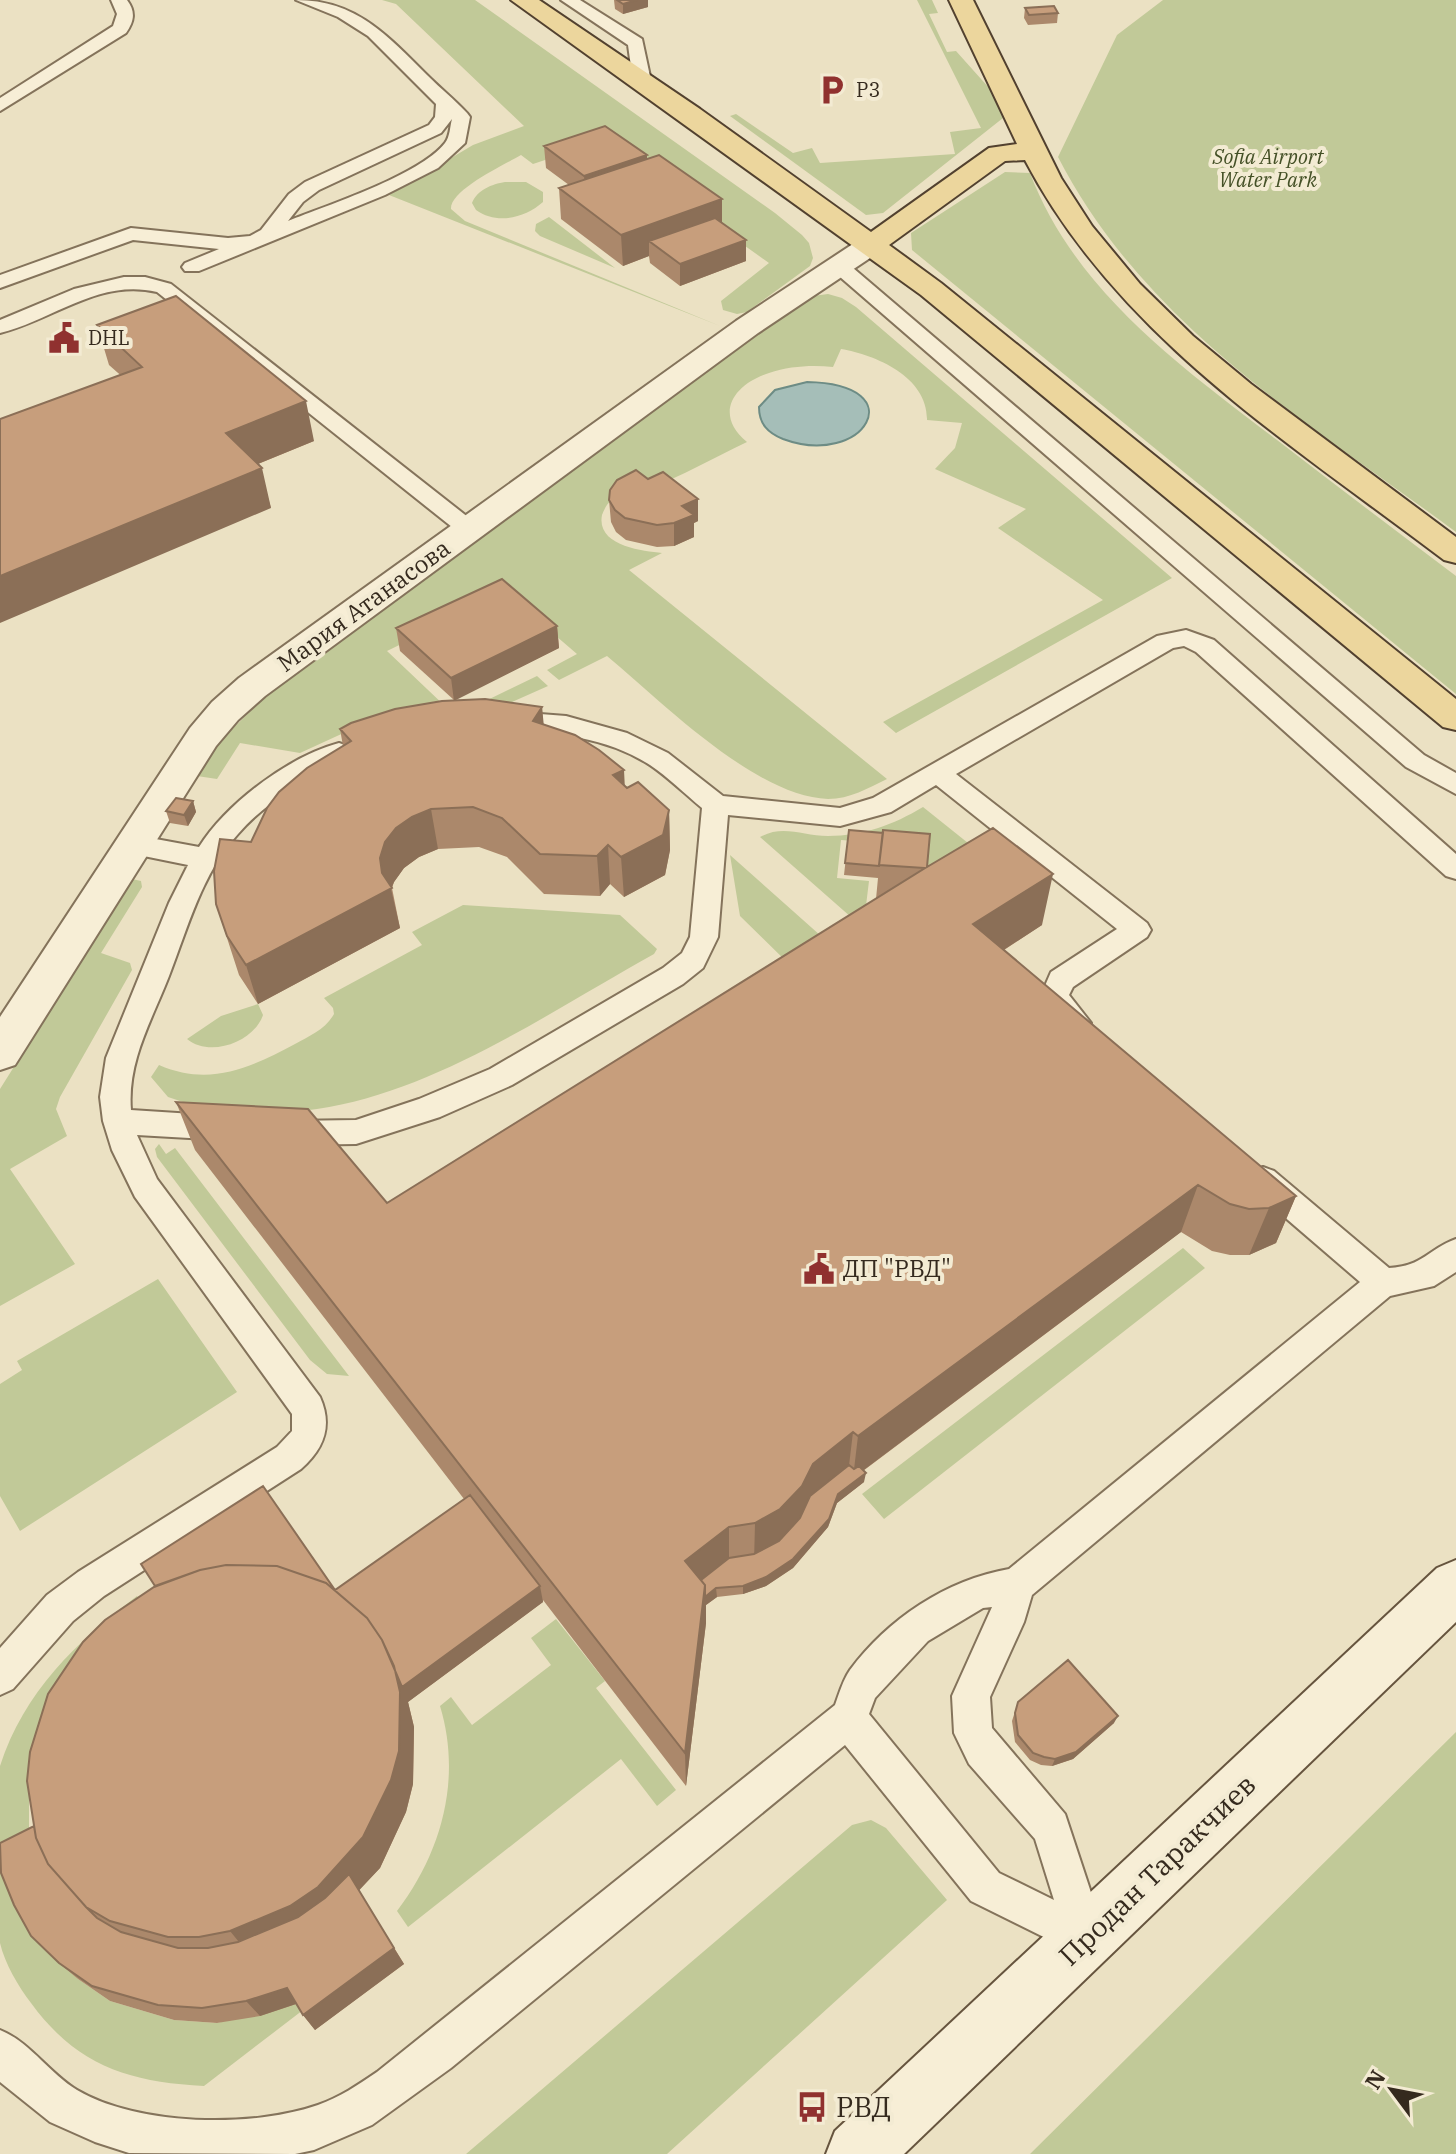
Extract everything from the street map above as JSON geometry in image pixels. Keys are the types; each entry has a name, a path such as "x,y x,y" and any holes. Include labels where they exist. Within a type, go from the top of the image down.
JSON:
{"main road":[{"path":"523,0 872,244 1456,718"},
{"path":"961,0 1036,151 1079,229 1154,318 1208,367 1456,553"},
{"path":"872,244 998,154 1036,151"}],"street":[{"name":"Мария Атанасова","path":"0,1053 203,737 225,711 252,687 747,327 872,244"},
{"name":"Продан Таракчиев","path":"858,2154 1456,1586"}],"lane":[{"path":"0,106 120,29 126,8 119,0"},
{"path":"192,267 378,191 440,158 456,143 461,117 455,107 398,53 366,26 344,14 304,0"},
{"path":"569,0 636,43 642,81"},
{"path":"0,282 131,234 228,244 255,241 268,234 296,198 312,186 402,147 435,129 446,110 440,96"},
{"path":"839,266 1415,761 1456,785"},
{"path":"0,327 108,284 129,280 148,281 164,288 470,530"},
{"path":"478,720 541,721 618,739 659,759 716,805 840,817 862,814 882,805 1166,642 1186,638 1205,646 1456,869"},
{"path":"0,1676 60,1608 91,1584 289,1458 311,1434 312,1421 308,1408 146,1188 128,1154 118,1121 115,1085 127,1040 179,911 205,858 229,827 271,790 319,762 362,743"},
{"path":"938,773 1137,930 1061,980 1055,995 1063,1012 1096,1039"},
{"path":"118,1121 315,1134 356,1132 393,1123 501,1077 673,976 693,960 704,937 716,805"},
{"path":"134,845 205,858"},
{"path":"1246,1166 1383,1282"},
{"path":"0,2051 33,2083 64,2106 102,2124 139,2133 216,2142 259,2139 344,2116 391,2088 436,2053 848,1718 862,1685 915,1628 977,1592 1017,1585 1383,1282 1411,1282 1424,1277 1456,1253"},
{"path":"1017,1585 1006,1622 971,1696 973,1733 983,1750 1051,1828 1086,1938"},
{"path":"848,1718 985,1887 1086,1938"}],"green space":[{"path":"382,0 475,0 775,213 809,243 813,258 810,266 747,312 737,314 723,310 721,301 769,263 599,142 533,164 521,155 468,186 453,202 451,209 465,221 720,326 389,195 473,145 524,126 396,4"},
{"path":"917,0 932,0 938,13 929,14 947,52 956,51 990,89 1003,118 883,213 866,215 730,116 736,114 793,153 812,148 820,163 955,154 950,132 981,128"},
{"name":"Sofia Airport Water Park","path":"1163,0 1456,0 1456,532 1288,410 1183,321 1136,271 1094,217 1058,157 1117,35"},
{"path":"1005,172 1030,173 1049,215 1074,254 1102,290 1168,354 1456,576 1456,694 912,250 911,233"},
{"path":"505,182 526,182 543,192 543,202 511,218 484,215 476,210 472,203 481,191"},
{"path":"549,217 615,268 540,236 535,231 536,224"},
{"path":"828,294 856,307 1172,578 896,733 883,722 1103,600 998,528 1026,509 935,469 955,448 962,423 927,420 925,405 909,380 884,363 841,349 833,367 785,369 746,384 732,401 730,411 731,421 747,442 660,485 612,500 602,515 602,525 606,534 622,545 662,553 629,570 887,779 836,799 800,794 771,782 711,744 607,656 559,680 547,670 577,654 506,593 387,651 447,708 361,725 300,753 240,743 217,779 197,776 218,743 266,696 799,304 813,296"},
{"path":"537,676 548,686 512,702 469,709"},
{"path":"923,807 988,859 927,870 928,846 841,840 837,878 869,881 864,922 860,925 760,837 777,831 828,836 866,832"},
{"path":"730,855 830,944 792,967 740,916"},
{"path":"132,879 141,881 142,887 101,953 130,963 132,970 60,1097 56,1109 67,1136 10,1169 75,1264 0,1306 0,1089"},
{"path":"463,905 620,915 657,949 654,954 533,1024 448,1068 361,1100 300,1111 233,1108 183,1102 168,1097 151,1077 159,1065 195,1074 229,1072 306,1038 334,1014 324,998 422,945 412,932"},
{"path":"258,1004 263,1015 251,1033 241,1039 219,1047 207,1047 187,1039 221,1016"},
{"path":"159,1144 166,1154 175,1148 349,1376 327,1374 310,1360 157,1157 155,1149"},
{"path":"1183,1248 1205,1268 884,1519 862,1494"},
{"path":"158,1279 237,1392 20,1531 0,1496 0,1384 22,1370 17,1361"},
{"path":"137,1596 150,1614 29,1793 29,1857 51,1952 78,1979 110,2001 174,2020 217,2023 299,2003 303,2010 204,2086 128,2075 86,2056 67,2042 31,2003 12,1974 0,1943 0,1766 10,1739 55,1670 73,1650"},
{"path":"556,1619 605,1681 596,1688 676,1790 657,1806 621,1759 408,1927 397,1911 426,1864 444,1813 448,1787 449,1760 440,1706 451,1697 472,1725 551,1665 531,1638"},
{"path":"1456,1732 1456,2154 1030,2154"},
{"path":"871,1820 886,1828 947,1900 667,2154 466,2154 852,1825"}],"water":[{"path":"807,382 841,386 861,396 869,409 866,422 855,435 836,443 812,445 783,439 765,427 759,407 775,390"}],"building":[{"path":"1054,6 1058,13 1029,15 1025,8"},
{"path":"605,126 647,155 584,176 544,146"},
{"path":"659,155 722,199 621,235 559,188"},
{"path":"715,218 746,240 680,264 649,241"},
{"name":"DHL","path":"176,296 306,401 226,433 262,468 0,576 0,419 142,367 97,325"},
{"path":"636,470 648,479 663,472 698,499 682,506 694,515 674,523 657,525 625,518 609,500 610,490 617,480"},
{"path":"502,579 557,626 451,678 396,628"},
{"path":"485,699 542,707 533,721 575,735 599,750 624,770 613,775 627,788 638,782 669,810 663,835 621,857 608,845 597,856 540,854 502,818 473,807 431,809 396,828 385,842 380,858 382,873 392,888 246,965 227,936 216,904 214,871 220,839 251,842 267,808 279,792 307,768 351,741 340,729 351,723 395,709 442,701"},
{"path":"176,798 193,801 184,815 166,811"},
{"path":"993,828 1053,874 973,924 1296,1196 1269,1208 1249,1209 1230,1204 1198,1185 858,1436 853,1432 813,1464 802,1486 780,1509 755,1523 729,1527 685,1561 705,1585 685,1753 176,1102 308,1109 387,1203 925,868 879,865 883,830 930,834 927,867"},
{"path":"849,830 883,833 879,866 845,863"},
{"path":"849,1465 854,1469 859,1466 866,1473 838,1494 829,1519 793,1559 766,1577 743,1586 716,1588 705,1597 705,1585 701,1580 729,1558 754,1554 779,1541 800,1518 810,1496"},
{"path":"263,1486 335,1590 470,1495 540,1586 402,1687 382,1640 367,1618 326,1583 277,1566 226,1565 200,1570 155,1586 141,1564"},
{"path":"226,1565 277,1566 326,1583 367,1618 394,1666 400,1692 399,1751 391,1780 363,1837 318,1887 290,1906 230,1931 199,1937 168,1937 110,1921 86,1907 48,1864 36,1838 27,1781 30,1752 48,1694 83,1642 105,1620 154,1587 200,1570"},
{"path":"1068,1660 1118,1716 1076,1752 1055,1759 1044,1757 1033,1753 1018,1735 1015,1713 1018,1702"},
{"path":"34,1826 48,1864 97,1918 121,1932 178,1948 208,1948 238,1942 298,1917 325,1898 349,1874 394,1948 303,2015 287,1988 246,2001 202,2008 158,2005 92,1986 59,1963 31,1936 1,1873 0,1843"}],"place":[{"name":"P3","path":"832,90"},
{"name":"DHL","path":"64,338"},
{"name":"ДП \"РВД\"","path":"819,1269"},
{"name":"РВД","path":"812,2107"}]}
